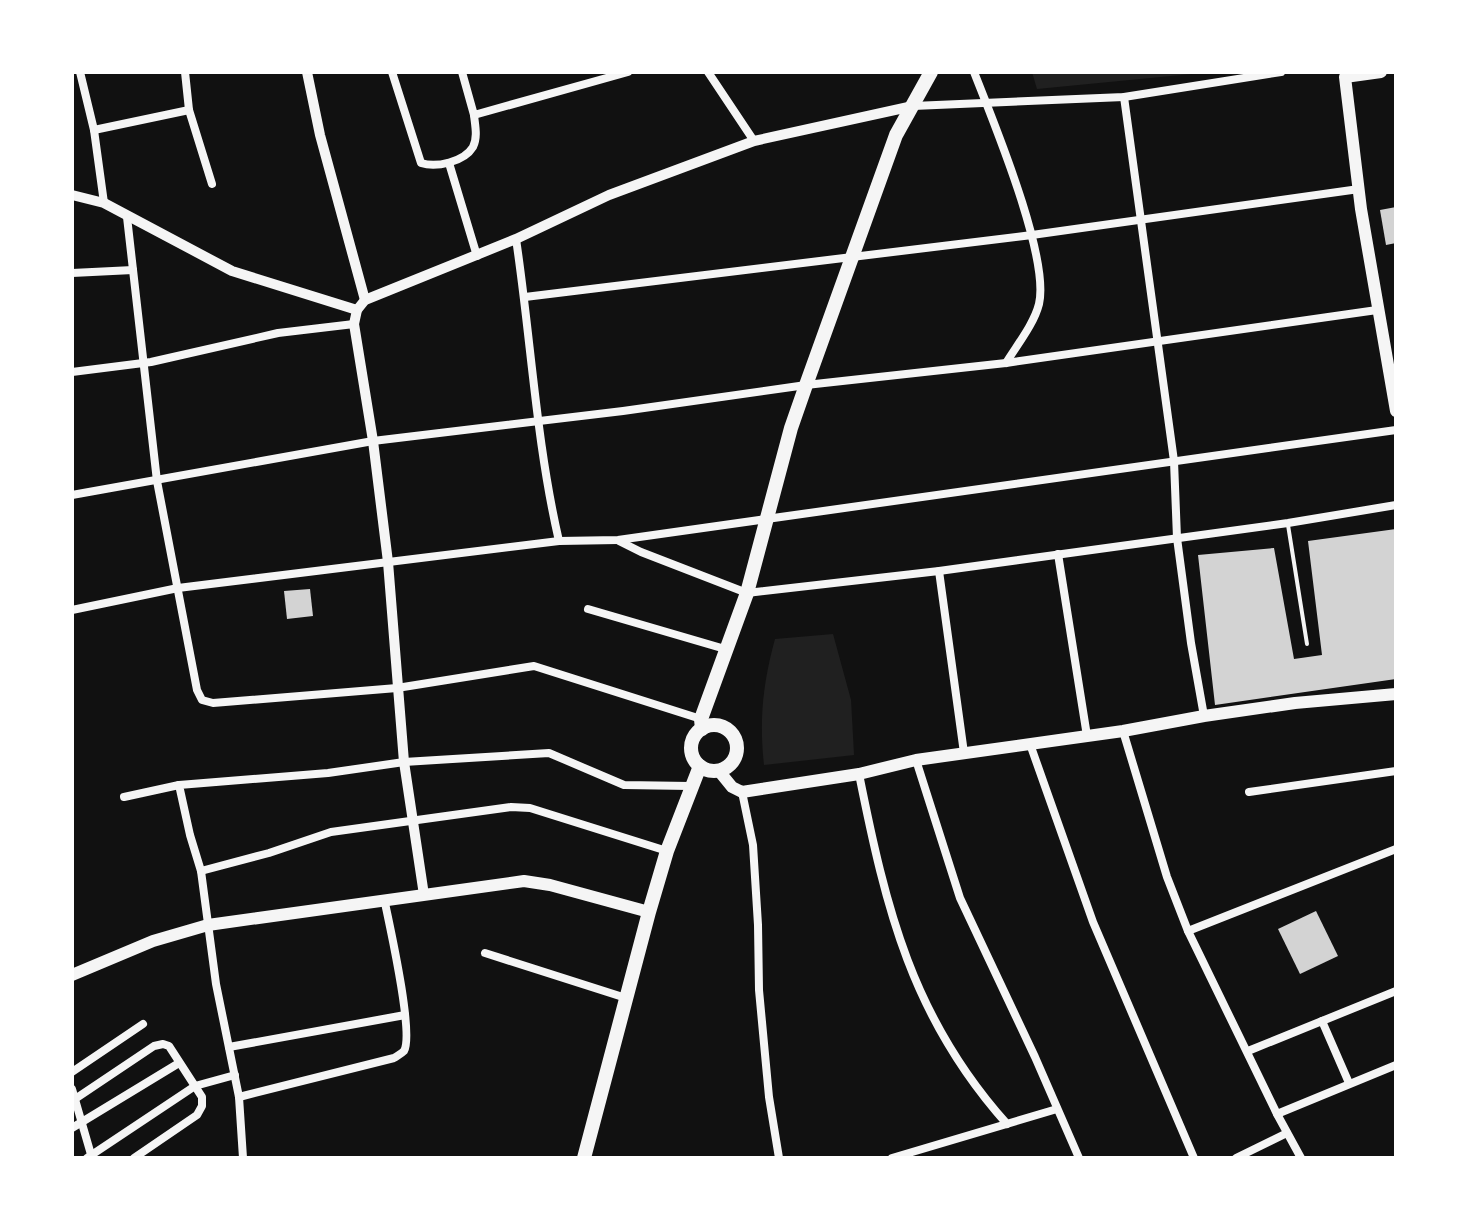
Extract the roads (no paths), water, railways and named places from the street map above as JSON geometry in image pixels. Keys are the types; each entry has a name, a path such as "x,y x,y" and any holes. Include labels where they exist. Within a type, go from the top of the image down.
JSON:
{"main road":[{"path":"703,719 722,727 736,740 734,760 719,771 700,766 691,749 694,738 747,593 791,428 806,385 896,135 931,72"},
{"path":"1381,72 1344,74 1377,310 1391,353 1396,411"},
{"path":"719,771 732,787 742,792 859,774 916,760 1123,731 1204,716 1295,703 1396,694"},
{"path":"584,1158 667,851 700,766"},
{"path":"72,975 153,941 208,925 385,903 524,881 649,912"}],"street":[{"path":"80,72 94,130 104,203"},
{"path":"185,72 189,110 212,184"},
{"path":"307,72 320,135 365,300"},
{"path":"392,72 421,163 429,166 449,163 474,146 474,115 462,72"},
{"path":"474,115 628,72"},
{"path":"708,72 754,141"},
{"path":"974,72 1032,235 1040,291 1039,304 1006,363"},
{"path":"424,895 404,762 388,562 354,324 357,310 365,300 477,256 609,195 754,141 913,106 1124,97 1281,72"},
{"path":"1124,97 1174,461 1177,538 1204,716"},
{"path":"94,130 189,110"},
{"path":"449,163 477,256"},
{"path":"525,297 1141,221 1359,189"},
{"path":"72,195 104,203 232,271 357,310"},
{"path":"127,217 157,481 197,690 202,700 213,703 397,688 534,666 703,719"},
{"path":"516,239 547,489 559,541"},
{"path":"72,273 133,270"},
{"path":"72,495 373,441 806,385 1006,363 1377,310"},
{"path":"72,372 143,362 278,333 354,324"},
{"path":"72,610 178,588 559,541 618,540 1396,430"},
{"path":"618,540 747,593 939,571 1396,505"},
{"path":"1058,554 1087,736"},
{"path":"939,571 964,753"},
{"path":"588,609 725,649"},
{"path":"1123,731 1167,877 1188,931 1301,1158"},
{"path":"1030,744 1093,922 1194,1158"},
{"path":"124,797 179,785 328,773 404,762 549,753 624,785 690,786"},
{"path":"916,760 960,898 1079,1158"},
{"path":"1249,792 1396,771"},
{"path":"859,774 888,907 911,974 952,1053 983,1097 1007,1124"},
{"path":"179,785 201,871 216,984 239,1097 243,1158"},
{"path":"742,792 753,845 759,990 769,1097 779,1158"},
{"path":"201,871 331,832 511,807 530,808 667,851"},
{"path":"1188,931 1396,849"},
{"path":"239,1097 394,1058 404,1051 407,1035 405,1015 385,903"},
{"path":"485,953 626,998"},
{"path":"1248,1051 1396,991"},
{"path":"229,1047 405,1015"},
{"path":"1322,1021 1349,1083"},
{"path":"72,1072 143,1024"},
{"path":"75,1099 154,1046 169,1046 202,1097 202,1106 197,1115 134,1158"},
{"path":"72,1128 179,1063"},
{"path":"1277,1114 1396,1065"},
{"path":"72,1089 90,1157 195,1086 235,1075"},
{"path":"892,1158 1057,1109"},
{"path":"1236,1158 1287,1133"}],"lane":[{"path":"1288,523 1307,644"}]}
